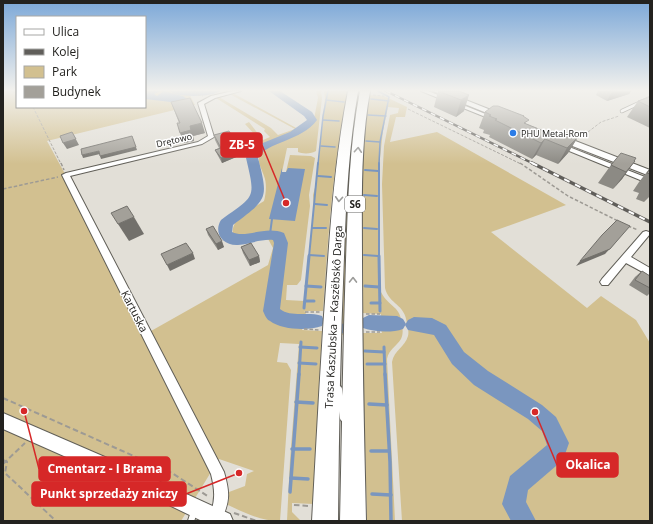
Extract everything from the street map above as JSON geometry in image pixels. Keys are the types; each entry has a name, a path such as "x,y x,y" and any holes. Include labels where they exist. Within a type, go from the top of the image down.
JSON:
{"highway":[{"name":"Trasa Kaszubska – Kaszëbskô Darga","path":"349,115 340,196 342,324 353,495 353,521"},
{"name":"Trasa Kaszubska – Kaszëbskô Darga","path":"321,507 342,324 361,115"}],"main road":[{"path":"502,115 514,120"},
{"path":"549,138 650,173"},
{"path":"3,421 115,470 193,515 220,514"}],"street":[{"name":"Drętowo","path":"66,175 200,143 211,137 205,115"},
{"path":"486,115 503,122"},
{"path":"549,138 650,182"},
{"name":"Kartuska","path":"66,175 217,472 224,493 220,514"},
{"path":"605,282 646,234"},
{"path":"625,258 650,272"}],"lane":[{"path":"337,373 342,324"},
{"path":"342,324 346,373"},
{"path":"338,381 341,404 341,426"},
{"path":"341,404 345,381"},
{"path":"321,507 335,441"},
{"path":"346,442 353,495"}],"path":[{"path":"3,189 66,175 37,115"},
{"path":"421,115 473,142 514,160 568,196 621,223"},
{"path":"588,132 600,122 620,115"},
{"path":"628,226 646,234"},
{"path":"306,312 342,324 380,332"},
{"path":"304,329 342,324 380,314"},
{"path":"3,398 172,473 220,514 238,516 257,521"},
{"path":"3,464 7,462 34,434"},
{"path":"3,460 7,462"},
{"path":"7,462 5,473 56,521"},
{"path":"294,505 321,507"}],"green space":[{"path":"3,115 152,115 47,141 151,331 268,265 273,248 267,237 262,237 261,234 233,236 233,229 238,219 264,201 266,192 265,179 259,159 259,151 265,146 245,124 249,122 263,140 270,137 264,131 265,129 244,115 250,115 271,128 278,135 295,129 270,115 273,115 298,129 302,127 304,130 307,122 314,119 315,115 320,115 316,151 302,153 298,152 298,148 287,148 282,172 286,172 290,155 311,156 315,158 309,195 310,206 301,280 297,285 287,285 286,300 304,301 314,207 313,195 316,184 323,115 343,115 338,145 329,228 323,311 304,311 306,312 305,317 314,317 316,322 314,324 304,324 302,330 322,331 313,504 292,503 292,512 301,521 287,521 299,344 280,343 277,362 287,363 291,370 280,521 273,521 247,514 228,505 229,492 245,486 247,474 254,471 219,459 181,521 3,521"},
{"path":"354,115 357,115 345,335 339,335 344,216"},
{"path":"366,115 386,115 379,167 378,225 381,292 397,310 401,319 403,331 401,339 391,350 387,359 395,521 367,521 362,333 382,333 380,327 371,327 369,323 370,319 380,320 381,314 362,313 362,165"},
{"path":"390,115 405,115 405,117 396,117 390,142 437,132 566,205 491,232 587,308 601,296 636,320 650,343 650,521 402,521 392,362 395,354 407,340 408,332 406,317 387,294 385,288 382,184 384,146"}],"water":[{"path":"282,168 282,172 286,172 288,168 305,169 295,221 269,219"}],"building":[{"path":"177,115 198,115 202,123 190,126 191,130 180,133 177,123 180,123"},
{"path":"523,115 529,120 524,123 546,132 559,136 564,132 578,137 567,148 545,139 541,143 489,116"},
{"path":"229,131 232,136 238,135 241,141 231,143 240,150 221,158 215,150 221,148 214,135"},
{"path":"72,132 76,139 63,143 60,136"},
{"path":"132,136 136,147 100,156 99,151 82,155 81,149"},
{"path":"621,153 636,158 626,172 611,165"},
{"path":"127,206 134,217 118,224 111,213"},
{"path":"617,220 630,226 610,249 580,261 602,235"},
{"path":"213,226 222,241 216,244 206,229"},
{"path":"186,243 193,253 167,265 161,254"},
{"path":"251,243 259,256 249,260 241,247"},
{"path":"642,271 650,276 650,288 635,280"}],"waterway":[{"path":"309,115 312,120 301,130 279,141 257,149 252,158 258,183 258,194 252,204 226,223 225,234 236,240 265,235 275,235 279,237 281,243 271,311 274,315 284,320 316,321"},
{"path":"318,164 323,115"},
{"path":"376,115 385,116"},
{"path":"380,142 385,116"},
{"path":"323,120 339,121"},
{"path":"366,141 380,142"},
{"path":"379,164 380,142"},
{"path":"321,146 335,147"},
{"path":"309,255 318,163"},
{"path":"379,164 379,256"},
{"path":"365,170 378,171"},
{"path":"318,176 331,177"},
{"path":"364,195 377,196"},
{"path":"315,204 327,205"},
{"path":"270,234 272,219"},
{"path":"312,228 326,228"},
{"path":"364,228 377,229"},
{"path":"309,255 324,256"},
{"path":"364,255 378,256"},
{"path":"306,286 309,256"},
{"path":"379,256 380,303"},
{"path":"304,308 306,286"},
{"path":"306,286 321,287"},
{"path":"365,286 379,287"},
{"path":"305,301 314,301"},
{"path":"371,303 380,303"},
{"path":"380,303 380,311"},
{"path":"369,323 397,324"},
{"path":"343,325 343,332"},
{"path":"414,325 432,326 440,330 458,358 481,378 535,412 549,424 558,443 555,452 518,484 514,504 524,521"},
{"path":"301,342 301,347"},
{"path":"300,363 301,347"},
{"path":"301,347 317,348"},
{"path":"384,347 385,364"},
{"path":"365,351 384,352"},
{"path":"299,375 300,363"},
{"path":"300,363 316,364"},
{"path":"367,364 385,364"},
{"path":"385,364 385,375"},
{"path":"297,402 299,374"},
{"path":"385,374 387,405"},
{"path":"293,449 297,402"},
{"path":"297,402 313,403"},
{"path":"369,404 387,405"},
{"path":"387,405 391,495"},
{"path":"291,478 293,449"},
{"path":"293,449 310,449"},
{"path":"371,451 389,451"},
{"path":"290,492 291,478"},
{"path":"291,478 308,479"},
{"path":"372,494 391,495"},
{"path":"391,495 391,520"}],"railway":[{"path":"436,115 534,164"},
{"path":"534,164 650,222"}],"place":[{"name":"PHU Metal-Rom","path":"513,133"},
{"name":"ZB-5","path":"286,203"},
{"name":"Cmentarz - I Brama","path":"24,411"},
{"name":"Okalica","path":"535,412"},
{"name":"Punkt sprzedaży zniczy","path":"239,473"}]}
